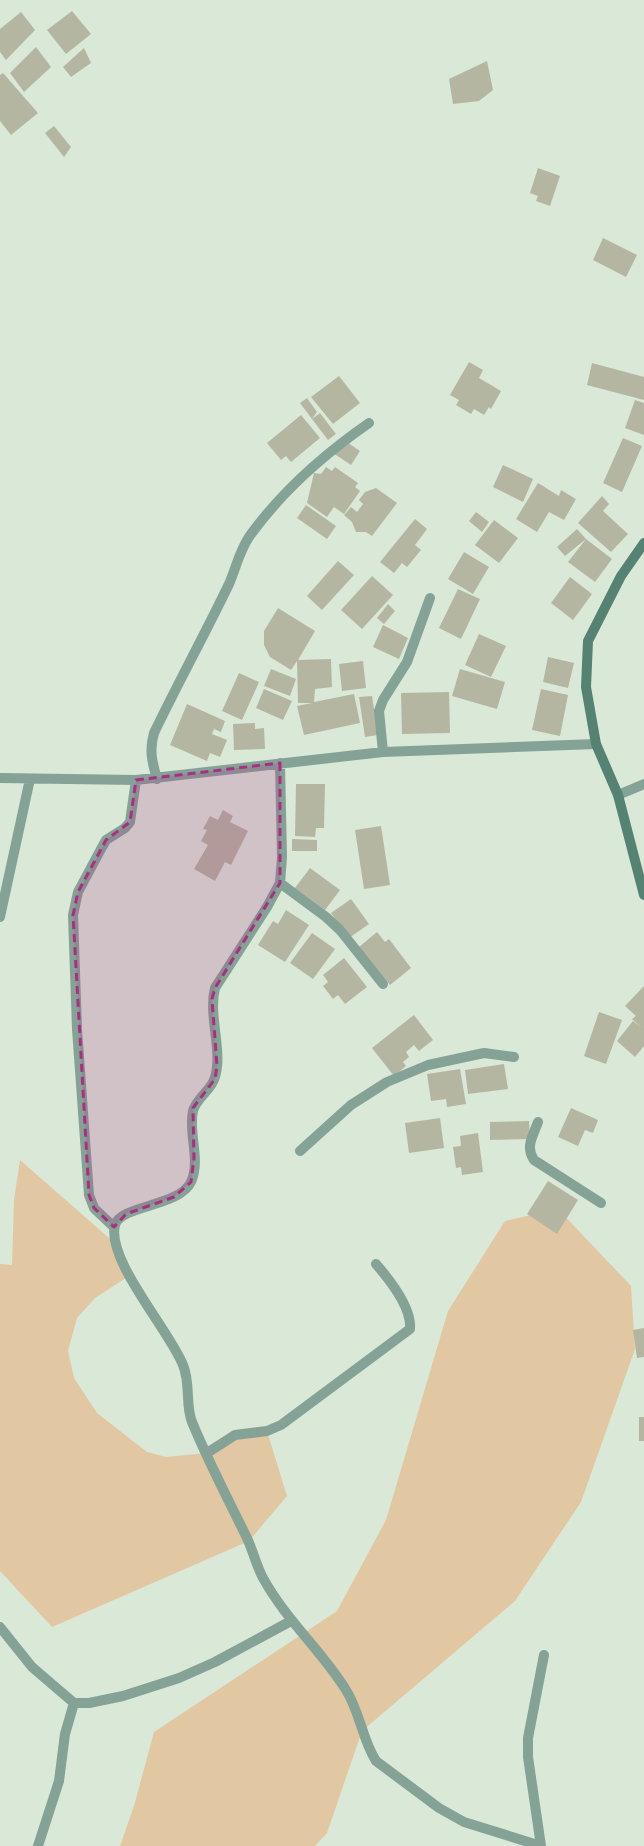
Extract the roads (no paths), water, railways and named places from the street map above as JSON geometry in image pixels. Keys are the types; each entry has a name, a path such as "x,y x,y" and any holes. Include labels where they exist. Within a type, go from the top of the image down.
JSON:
{"street":[{"path":"157,779 150,758 150,745 154,733 230,583 239,553 249,537 276,504 316,462 369,423"},
{"path":"644,543 622,576 588,641 586,687 596,744 618,795 644,895"},
{"path":"382,752 379,711 382,700 407,662 430,598"},
{"path":"0,778 157,779 280,763 382,752 596,744"},
{"path":"280,763 282,857 280,883 267,908 214,988 212,999 217,1066 215,1079 193,1108 194,1159 191,1182 185,1190 174,1197 126,1214 118,1219 114,1227 117,1245 129,1276 169,1338 183,1364 189,1384 191,1420 248,1541 262,1577 291,1621 337,1676 348,1694 369,1750 376,1760 439,1808 464,1822 541,1846 528,1757 528,1738 544,1655"},
{"path":"0,917 12,868 30,779"},
{"path":"114,1227 94,1208 89,1195 77,1029 73,915 78,892 101,848 106,840 125,828 130,822 136,780"},
{"path":"618,795 644,784"},
{"path":"280,883 326,917 340,930 383,984"},
{"path":"300,1151 352,1105 394,1079 428,1065 484,1053 514,1057"},
{"path":"538,1122 529,1146 529,1154 534,1160 601,1204"},
{"path":"207,1453 235,1435 267,1431 281,1425 410,1329 411,1320 392,1284 376,1264"},
{"path":"0,1627 32,1667 74,1703 89,1703 123,1696 179,1678 215,1662 291,1621"},
{"path":"38,1846 59,1781 65,1734 74,1703"}]}
